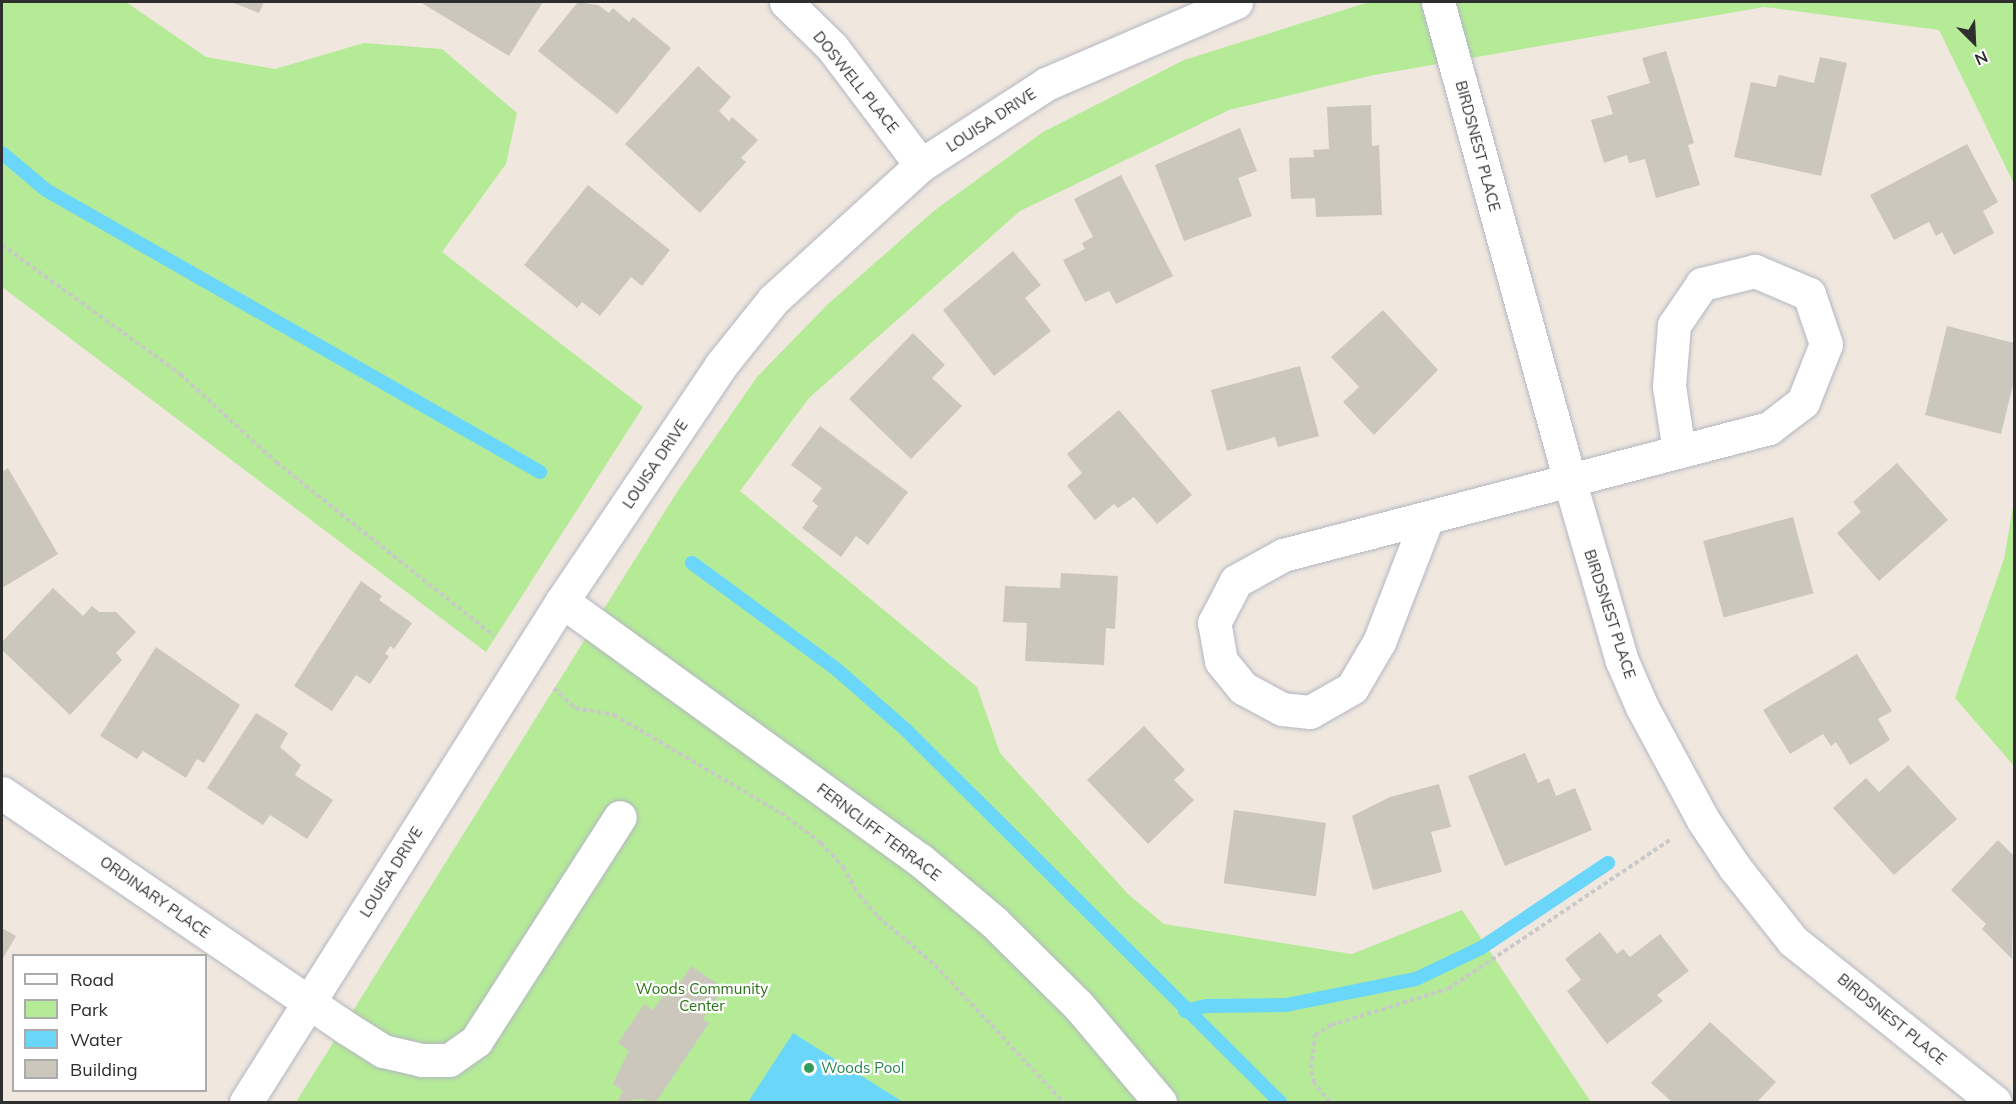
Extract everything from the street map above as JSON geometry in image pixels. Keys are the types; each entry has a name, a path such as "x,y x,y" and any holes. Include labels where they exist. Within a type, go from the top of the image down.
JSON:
{"street":[{"name":"DOSWELL PLACE","path":"786,2 832,47 921,165"},
{"name":"LOUISA DRIVE","path":"246,1102 562,601 721,365 773,300 921,165 1046,84 1236,2"},
{"name":"BIRDSNEST PLACE","path":"1438,2 1569,479 1622,661 1678,777 1735,868 1794,940 1995,1102"},
{"path":"1426,521 1379,642 1352,688 1310,712 1282,709 1243,688 1221,661 1214,623 1236,581 1282,555 1426,521 1569,479 1679,451 1769,428 1803,402 1826,344 1809,294 1755,271 1702,284 1674,325 1669,386 1679,451"},
{"name":"FERNCLIFF TERRACE","path":"562,601 928,866 994,922 1078,1005 1160,1102"},
{"name":"ORDINARY PLACE","path":"2,793 383,1051 423,1060 449,1060 476,1041 620,817"}],"path":[{"path":"1330,1102 1314,1083 1311,1068 1316,1035 1331,1025 1448,989 1703,820"}],"green space":[{"path":"2,2 126,2 206,57 275,69 364,43 442,49 517,113 506,164 442,252 643,407 486,652 2,287"},
{"path":"1369,2 2014,2 2014,184 1939,30 1764,7 1374,75 1229,110 1020,211 809,398 740,491 977,687 1000,753 1128,894 1164,924 1352,954 1462,910 1591,1102 296,1102 677,492 757,377 827,305 935,210 1043,132 1184,60"},
{"path":"2014,501 2014,766 1955,698 2004,559"}],"water":[{"name":"Woods Pool","path":"793,1033 903,1102 748,1102"}],"building":[{"path":"231,2 264,2 259,13"},
{"path":"420,2 543,2 509,56"},
{"path":"578,2 598,5 609,13 613,8 629,22 633,17 671,48 617,114 538,51"},
{"path":"1666,51 1694,143 1688,145 1700,185 1656,198 1645,159 1629,163 1627,155 1604,163 1591,120 1613,114 1607,96 1650,83 1642,58"},
{"path":"1820,57 1847,63 1821,176 1734,157 1751,82 1776,87 1779,75 1814,83"},
{"path":"698,66 731,97 719,111 729,121 732,117 758,140 741,158 746,162 700,213 625,144"},
{"path":"1371,105 1372,146 1379,145 1382,215 1316,217 1315,198 1291,199 1289,158 1314,157 1313,150 1329,149 1327,107"},
{"path":"1240,128 1257,171 1238,178 1252,216 1184,241 1155,165"},
{"path":"1967,144 1998,202 1983,211 1994,233 1954,255 1942,232 1936,236 1929,222 1894,240 1870,195"},
{"path":"1121,175 1173,276 1116,304 1109,291 1085,302 1063,260 1085,249 1082,243 1093,237 1074,199"},
{"path":"588,185 670,250 642,286 631,277 600,316 582,302 577,308 524,265"},
{"path":"1013,251 1041,285 1025,298 1051,331 994,376 943,310"},
{"path":"1383,310 1438,370 1374,435 1343,402 1359,387 1331,357"},
{"path":"1947,326 2014,343 2014,381 2001,434 1925,415"},
{"path":"913,333 945,365 932,378 962,406 911,459 849,399"},
{"path":"1300,366 1319,436 1278,447 1275,437 1227,451 1211,390"},
{"path":"1119,410 1192,495 1157,524 1134,497 1118,508 1114,504 1095,520 1067,486 1082,473 1067,454"},
{"path":"820,426 908,492 868,545 856,536 841,557 802,528 818,506 812,501 822,488 791,465"},
{"path":"1897,463 1948,520 1879,581 1837,533 1861,512 1853,502"},
{"path":"8,468 58,554 2,588 2,472"},
{"path":"1793,517 1813,593 1724,617 1703,541"},
{"path":"1061,573 1118,576 1115,629 1106,628 1104,665 1025,661 1027,623 1003,622 1005,586 1060,588"},
{"path":"361,581 382,596 379,600 412,623 394,649 390,646 385,654 389,656 370,684 356,675 332,711 294,686"},
{"path":"53,588 83,616 92,606 99,612 116,612 136,632 116,653 122,660 70,715 2,650 2,642"},
{"path":"156,647 240,705 204,763 197,759 186,778 143,751 137,759 100,736"},
{"path":"1857,654 1892,711 1878,719 1890,740 1850,765 1836,742 1831,746 1823,734 1790,754 1763,710"},
{"path":"256,713 288,733 280,747 301,765 295,775 333,800 307,839 270,815 263,825 207,788"},
{"path":"1144,726 1185,770 1174,780 1194,800 1148,844 1087,780"},
{"path":"1525,753 1538,783 1549,778 1556,796 1575,788 1592,830 1505,866 1468,776"},
{"path":"1908,765 1957,819 1894,875 1833,808 1866,778 1879,792"},
{"path":"1439,784 1451,827 1431,832 1442,872 1373,890 1352,816 1390,797"},
{"path":"1234,810 1326,823 1316,896 1224,883"},
{"path":"1998,840 2014,856 2012,959 1982,929 1986,924 1951,890"},
{"path":"2,928 16,936 2,960"},
{"path":"1600,932 1617,954 1623,949 1630,957 1660,934 1689,971 1657,995 1663,1001 1607,1044 1567,991 1581,980 1565,959"},
{"name":"Woods Community Center","path":"691,966 724,988 703,1019 709,1023 656,1102 640,1099 622,1102 618,1100 623,1091 613,1084 629,1050 618,1043 644,1004 653,1010 665,993 671,997"},
{"path":"1710,1022 1776,1082 1757,1102 1672,1102 1651,1083"}],"waterway":[{"path":"2,153 46,190 540,472"},
{"path":"692,563 835,668 906,730 1280,1102"},
{"path":"1185,1011 1206,1006 1286,1005 1416,979 1481,948 1608,863"}],"place":[{"name":"Woods Pool","path":"809,1068"}]}
